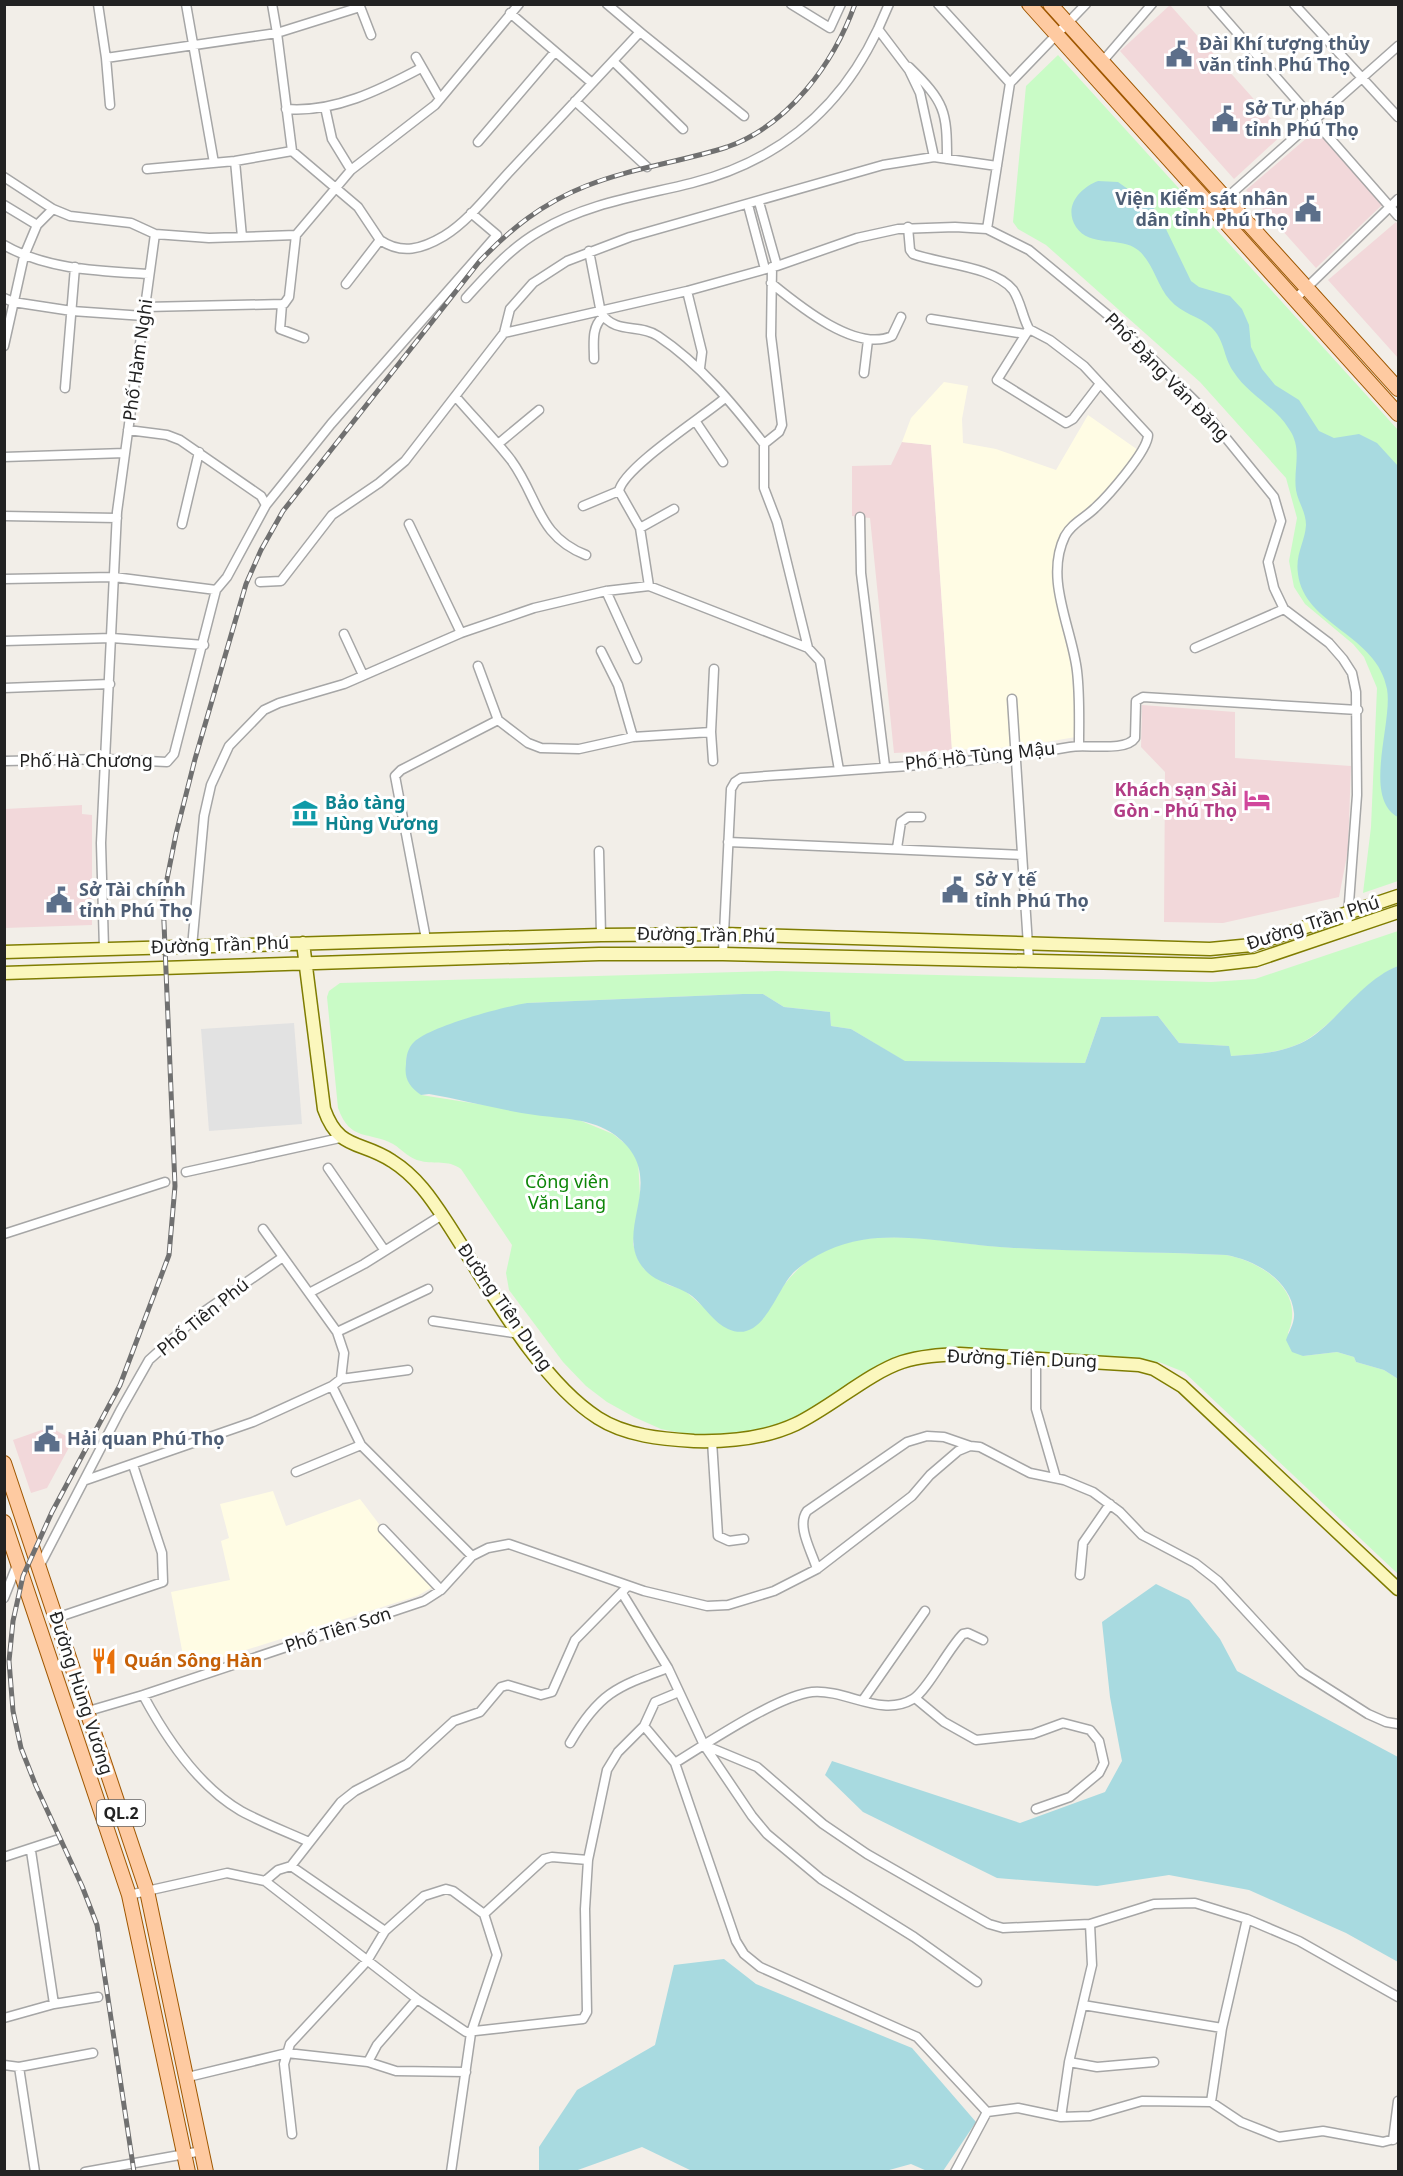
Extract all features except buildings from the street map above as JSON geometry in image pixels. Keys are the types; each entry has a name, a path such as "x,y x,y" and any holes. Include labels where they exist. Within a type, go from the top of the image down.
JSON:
{"main road":[{"path":"1029,4 1398,414"},
{"path":"1050,4 1398,389"},
{"name":"Đường Trần Phú","path":"4,952 426,939 723,934 1132,948 1236,947 1252,945 1398,896"},
{"name":"Đường Trần Phú","path":"4,973 599,954 723,954 1212,965 1256,960 1398,912"},
{"path":"303,943 324,1109 329,1123 340,1138"},
{"path":"1236,947 1238,963"},
{"name":"Đường Tiên Dung","path":"340,1138 393,1161 422,1186 521,1334 558,1382 598,1418 612,1426 648,1436 712,1441 775,1433 832,1405 892,1367 914,1359 960,1354 1131,1364 1154,1369 1170,1377 1194,1396 1398,1589"},
{"name":"Đường Hùng Vương","path":"4,1463 147,1891 188,2077 206,2172"},
{"name":"Đường Hùng Vương","path":"4,1522 129,1895 188,2172"}],"street":[{"path":"98,4 110,105"},
{"path":"186,4 191,44 214,163"},
{"path":"272,4 292,151 338,188 362,213 380,240 402,250 414,249 445,236 471,213 640,32"},
{"path":"4,298 13,302 72,311 144,312 282,304 290,297 296,235 351,170 418,120 440,99 519,4"},
{"path":"607,4 617,8 640,32 744,116"},
{"path":"790,4 830,28 841,4"},
{"path":"466,298 514,248 542,229 610,202 732,171 774,150 809,124 845,86 863,59 889,4"},
{"path":"938,4 1010,83"},
{"path":"504,333 602,315 771,267 857,238 908,227 987,230 1010,83 1086,4"},
{"path":"1102,62 1152,4"},
{"path":"1212,4 1398,216"},
{"path":"1294,4 1398,117"},
{"path":"106,58 277,33 360,6 371,35"},
{"path":"510,13 592,83"},
{"path":"878,29 902,60 926,84 944,112 947,123 947,159"},
{"path":"1214,209 1398,46"},
{"path":"478,142 554,52"},
{"path":"416,57 440,99"},
{"path":"902,60 925,108 934,158"},
{"path":"613,61 683,129"},
{"path":"286,109 325,107 374,92 421,68"},
{"path":"575,101 647,167"},
{"path":"325,107 332,139 351,170"},
{"path":"147,170 235,161 292,151"},
{"path":"260,582 275,582 283,579 326,521 399,467 504,333 510,309 533,283 552,269 589,251 759,202 843,174 934,158 997,166"},
{"path":"235,161 242,237"},
{"path":"4,177 53,209 79,218 135,224 155,234 192,237 296,235"},
{"path":"1295,299 1398,199"},
{"path":"759,202 771,267 771,336 782,425 779,432 764,444"},
{"path":"4,205 37,225"},
{"path":"748,205 771,267"},
{"path":"4,346 24,256 37,225 53,209"},
{"path":"4,641 112,638 204,645 216,590 228,577 266,505 331,424 497,235 471,213"},
{"path":"908,227 910,250 913,254 968,268 1007,284 1018,299 1027,331 998,380 1066,423 1073,419 1098,385"},
{"name":"Phố Đặng Văn Đăng","path":"987,230 1029,250 1109,316 1200,406 1262,480 1278,506 1281,521 1279,534 1268,562 1274,588 1284,609 1329,644 1352,673 1358,710 1354,858 1347,930"},
{"name":"Phố Hàm Nghi","path":"104,949 101,843 117,518 155,234"},
{"path":"346,284 380,240"},
{"path":"4,245 24,256 75,267 149,274"},
{"path":"589,251 602,315 616,327 652,332 700,368 764,444 764,488 777,522 808,648"},
{"path":"65,388 75,267"},
{"path":"771,283 820,320 868,340 878,341 892,336 901,317"},
{"path":"687,291 702,352 700,368"},
{"path":"282,304 280,330 304,338"},
{"path":"594,359 594,333 596,324 602,315"},
{"path":"931,319 1027,331 1071,355 1098,385 1145,429 1148,439 1100,504 1072,525 1063,541 1059,568 1059,594 1077,671 1079,745"},
{"path":"864,373 868,340"},
{"path":"456,397 498,444 519,473 552,533 562,544 586,555"},
{"path":"583,506 619,491 624,478 726,398"},
{"path":"498,444 539,410"},
{"path":"696,422 723,462"},
{"path":"128,430 174,437 261,496 266,505"},
{"path":"182,524 199,452"},
{"path":"4,457 125,453"},
{"path":"619,491 640,528 649,586"},
{"path":"640,528 674,509"},
{"path":"4,516 117,518"},
{"path":"860,517 861,573 885,766"},
{"path":"409,524 461,633"},
{"path":"4,579 114,577 216,590"},
{"path":"192,947 204,816 212,785 229,746 264,710 296,696 344,684 461,633 534,608 606,591 649,586 808,648 820,661 838,770"},
{"path":"606,591 637,659"},
{"path":"1195,648 1284,609"},
{"path":"344,634 363,675"},
{"name":"Phố Hà Chương","path":"4,761 106,759 167,762 174,754 204,645"},
{"path":"601,651 618,685 633,737"},
{"path":"478,666 498,720 528,743 558,751 588,748 633,737 711,732"},
{"path":"713,761 711,732 714,669"},
{"path":"4,688 110,684"},
{"name":"Phố Hồ Tùng Mậu","path":"723,954 731,789 741,778 1016,756 1079,745 1129,745 1135,738 1136,701 1143,697 1358,710"},
{"path":"1012,699 1029,961"},
{"path":"426,939 395,776 401,770 498,720"},
{"path":"897,848 901,822 908,817 921,817"},
{"path":"728,842 1022,855"},
{"path":"599,851 600,935"},
{"path":"186,1172 340,1138"},
{"path":"328,1168 385,1251"},
{"path":"4,1234 165,1182"},
{"path":"309,1293 385,1251 442,1215"},
{"path":"263,1229 337,1332 344,1353 341,1378"},
{"name":"Phố Tiên Phú","path":"39,1567 149,1360 199,1315 283,1257"},
{"path":"337,1332 428,1289"},
{"path":"433,1321 521,1334"},
{"path":"1036,1358 1036,1409 1057,1472 1056,1478"},
{"path":"86,1480 253,1422 332,1386 341,1378 408,1370"},
{"path":"332,1386 361,1445 472,1556"},
{"path":"817,1569 802,1526 803,1517 807,1511 907,1442 935,1437 980,1447 1030,1473 1084,1487 1110,1504 1142,1535 1195,1563 1218,1581 1302,1672 1368,1714 1386,1722 1398,1724"},
{"path":"712,1441 718,1536 729,1541 744,1539"},
{"path":"296,1472 361,1445"},
{"path":"625,1590 706,1606 720,1606 774,1591 817,1569 912,1496 944,1462 970,1446"},
{"path":"56,1618 163,1582 162,1553 133,1465"},
{"path":"1080,1575 1080,1554 1083,1543 1110,1504"},
{"path":"383,1529 441,1590"},
{"name":"Phố Tiên Sơn","path":"68,1717 143,1695 405,1608 441,1590 472,1556 488,1548 509,1544 625,1590"},
{"path":"4,1598 18,1563"},
{"path":"625,1590 668,1668 704,1745 752,1816 778,1844 821,1879 914,1937 977,1982"},
{"path":"265,1881 278,1870 291,1866 341,1802 355,1791 407,1764 454,1721 475,1716 501,1687 508,1685 541,1695 552,1692 576,1640 625,1590"},
{"path":"863,1700 925,1611"},
{"path":"675,1763 751,1718 802,1694 841,1694 891,1707 915,1698 963,1634 968,1633 983,1640"},
{"path":"570,1743 582,1722 607,1694 620,1686 668,1668"},
{"path":"129,1895 227,1873 265,1881 417,1999 471,2034 583,2019 588,2005 585,1909 588,1860 607,1770 618,1752 644,1726 655,1702 679,1692"},
{"path":"143,1695 166,1738 224,1798 240,1810 309,1842"},
{"path":"915,1698 944,1722 976,1740 1033,1734 1063,1723 1090,1730 1099,1741 1104,1763 1099,1773 1070,1797 1036,1809"},
{"path":"644,1726 675,1763 736,1941 744,1954 760,1967 917,2037 987,2112"},
{"path":"704,1745 757,1767 823,1824 867,1854 989,1924 1004,1928 1090,1924 1154,1904 1195,1903 1247,1919 1317,1950 1398,1997"},
{"path":"4,1857 31,1851 56,1840"},
{"path":"31,1851 54,2004"},
{"path":"484,1914 544,1859 552,1857 588,1860"},
{"path":"291,1866 385,1931"},
{"path":"292,2134 284,2064 297,2033 367,1961 385,1931 424,1896 446,1888 484,1914 497,1955 471,2034 451,2172"},
{"path":"1211,2102 1222,2028 1247,1919"},
{"path":"1061,2117 1069,2061 1094,1953 1090,1924"},
{"path":"4,2018 54,2004 98,1997"},
{"path":"368,2062 377,2045 417,1999"},
{"path":"1083,2005 1222,2028"},
{"path":"4,2065 19,2067 93,2053"},
{"path":"188,2077 287,2053 368,2062 396,2071 466,2072"},
{"path":"1069,2061 1097,2067 1154,2062"},
{"path":"19,2067 35,2172"},
{"path":"987,2112 1018,2108 1061,2117 1090,2116 1142,2101 1211,2102 1240,2122 1279,2137 1323,2131 1383,2142 1396,2139 1398,2101"},
{"path":"955,2172 987,2112"},
{"path":"85,2172 202,2151"}],"shaded area":[{"path":"1170,5 1284,133 1234,179 1120,51"},
{"path":"1316,130 1383,204 1316,268 1246,190"},
{"path":"1396,222 1398,225 1398,358 1328,280"},
{"path":"944,382 968,386 962,419 963,443 996,449 1056,470 1088,415 1138,450 1103,496 1075,517 1068,526 1056,571 1071,659 1076,737 1016,747 952,750 931,445 902,442 911,418"},
{"path":"902,442 931,445 952,750 894,753 870,518 852,516 852,466 891,465"},
{"path":"1142,705 1235,712 1235,758 1351,766 1348,850 1339,897 1223,923 1164,922 1165,772 1141,747"},
{"path":"82,805 82,814 92,815 92,925 5,928 5,809"},
{"path":"294,1023 302,1124 209,1131 201,1029"},
{"path":"50,1427 73,1440 47,1488 31,1493 13,1440"},
{"path":"273,1491 286,1526 360,1499 379,1524 378,1530 433,1587 417,1596 227,1656 185,1666 171,1592 230,1580 221,1541 229,1538 220,1504"}],"green space":[{"path":"1058,55 1398,430 1398,881 1363,893 1371,827 1377,688 1364,657 1353,644 1305,604 1294,587 1289,561 1297,518 1286,478 1200,382 1046,245 1018,229 1013,222 1026,86"},
{"name":"Công viên Văn Lang","path":"1398,931 1398,966 1365,988 1325,1026 1306,1040 1285,1049 1264,1053 1230,1056 1228,1046 1179,1043 1158,1016 1101,1017 1085,1063 904,1061 851,1029 831,1026 830,1012 784,1007 763,994 743,994 527,1003 407,1055 406,1073 421,1095 579,1120 613,1134 628,1146 638,1160 640,1196 633,1244 637,1257 644,1269 668,1285 684,1290 707,1310 772,1303 790,1278 812,1258 831,1248 853,1241 876,1238 899,1237 1016,1248 1226,1255 1254,1264 1278,1281 1286,1292 1291,1304 1292,1318 1288,1333 1303,1356 1337,1352 1354,1357 1356,1362 1384,1370 1398,1379 1398,1574 1184,1372 1159,1362 1084,1356 909,1360 804,1420 748,1434 696,1436 661,1429 607,1402 586,1386 563,1362 509,1290 506,1273 512,1245 461,1169 451,1164 417,1160 393,1144 354,1131 343,1119 338,1108 327,997 329,991 340,983 776,971 1211,982 1255,979"}],"water":[{"path":"1098,181 1118,182 1153,207 1191,281 1199,287 1230,296 1242,309 1249,325 1251,347 1262,369 1275,385 1299,400 1319,431 1334,438 1359,434 1377,443 1398,466 1398,817 1387,807 1382,794 1380,777 1388,703 1387,689 1381,671 1370,655 1313,606 1303,591 1298,574 1298,560 1306,525 1296,490 1297,451 1293,436 1276,413 1239,379 1230,365 1216,332 1170,300 1148,261 1138,250 1123,243 1097,240 1082,233 1076,227 1071,212 1075,199 1085,188"},
{"path":"1398,966 1398,1379 1384,1370 1356,1362 1354,1357 1337,1352 1303,1356 1292,1352 1286,1340 1293,1323 1294,1313 1286,1291 1279,1281 1259,1267 1226,1255 1014,1248 899,1238 862,1240 826,1251 802,1265 788,1279 768,1312 751,1329 740,1332 728,1329 718,1323 692,1296 650,1275 636,1255 633,1238 640,1187 639,1169 631,1152 615,1135 587,1122 522,1113 429,1094 421,1095 410,1085 406,1074 406,1058 414,1042 435,1030 501,1009 527,1003 743,994 763,994 784,1007 830,1012 831,1026 851,1029 905,1061 1085,1063 1101,1017 1158,1016 1179,1043 1229,1046 1231,1056 1253,1054 1286,1049 1316,1034 1375,979"},
{"path":"1156,1584 1189,1600 1220,1639 1237,1671 1398,1757 1398,1962 1346,1933 1249,1890 1169,1875 1097,1886 997,1878 863,1812 825,1775 832,1761 1020,1823 1105,1792 1122,1761 1110,1697 1102,1622"},
{"path":"724,1959 756,1984 912,2048 976,2122 943,2171 927,2171 911,2164 882,2172 692,2171 642,2147 575,2171 539,2171 539,2147 577,2090 655,2045 674,1965"}],"railway":[{"path":"134,2172 97,1925 21,1748 13,1711 9,1661 13,1621 23,1576 52,1512 120,1385 169,1255 175,1186 163,899 176,834 195,759 246,584 261,550 283,511 479,262 491,250 528,218 570,193 621,174 727,147 770,124 789,108 822,69 835,48 855,4"}],"place":[{"name":"Đài Khí tượng thủy văn tỉnh Phú Thọ","path":"1179,54"},
{"name":"Sở Tư pháp tỉnh Phú Thọ","path":"1225,119"},
{"name":"Viện Kiểm sát nhân dân tỉnh Phú Thọ","path":"1308,209"},
{"name":"Khách sạn Sài Gòn - Phú Thọ","path":"1257,800"},
{"name":"Bảo tàng Hùng Vương","path":"305,813"},
{"name":"Sở Y tế tỉnh Phú Thọ","path":"955,890"},
{"name":"Sở Tài chính tỉnh Phú Thọ","path":"59,900"},
{"name":"Hải quan Phú Thọ","path":"47,1439"},
{"name":"Quán Sông Hàn","path":"104,1661"}]}
